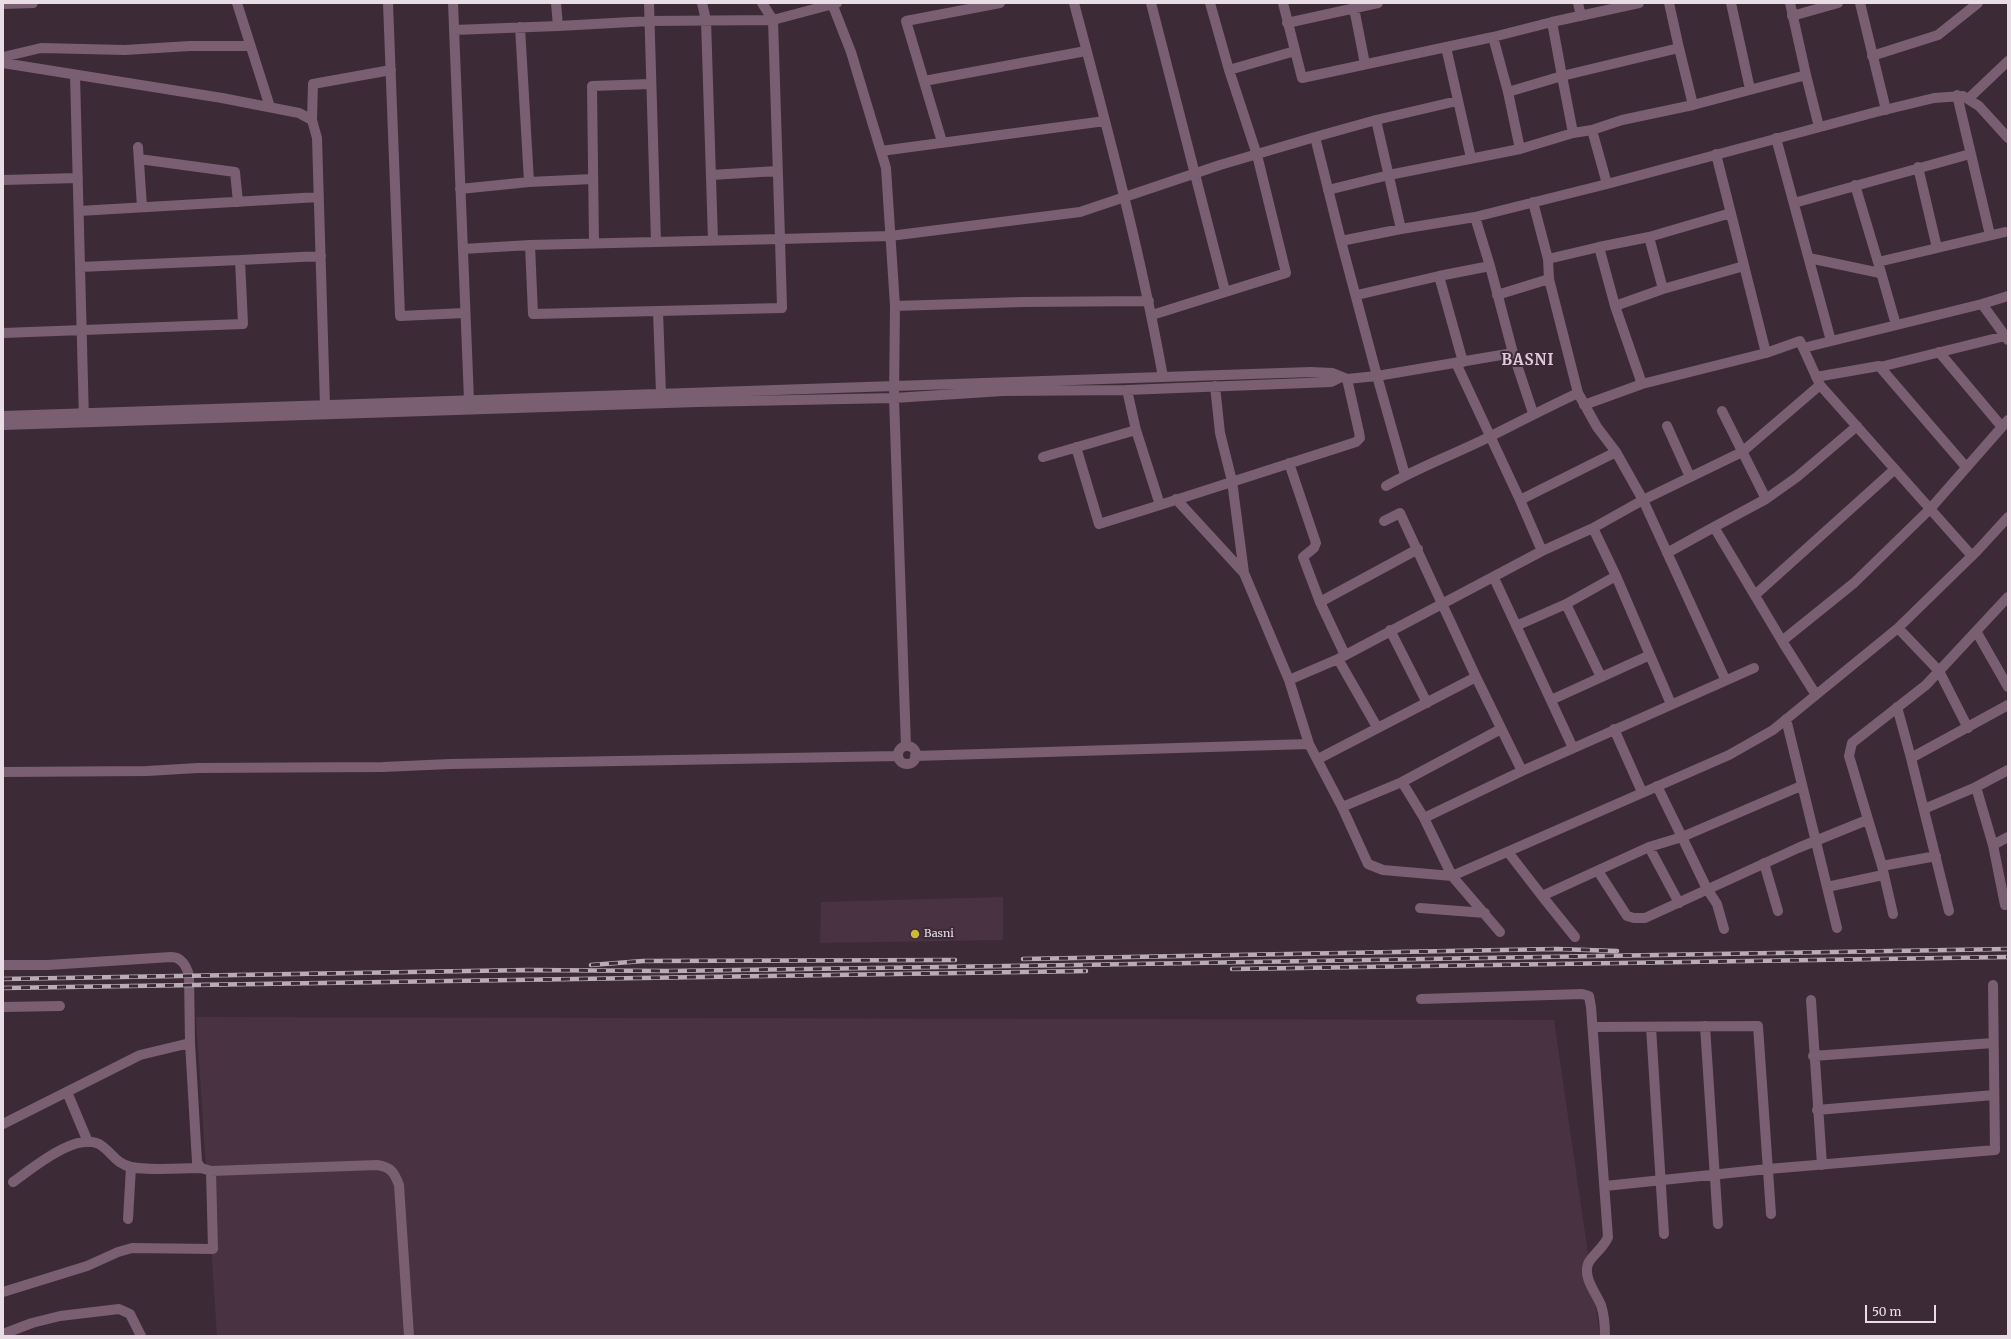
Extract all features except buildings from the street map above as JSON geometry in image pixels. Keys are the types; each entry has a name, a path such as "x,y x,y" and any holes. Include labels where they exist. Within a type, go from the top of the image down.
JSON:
{"street":[{"path":"3,4 33,3"},
{"path":"237,3 270,107"},
{"path":"388,3 400,316 465,313"},
{"path":"453,3 469,400"},
{"path":"556,3 558,26"},
{"path":"649,3 650,84 656,242"},
{"path":"702,3 706,20 713,240"},
{"path":"530,245 533,314 782,308 773,20 762,3"},
{"path":"942,142 906,21 1000,3"},
{"path":"1074,3 1126,198 1152,315 1163,377"},
{"path":"1152,3 1225,291"},
{"path":"1152,315 1286,273 1257,155 1229,70 1210,3"},
{"path":"1282,3 1302,78 1492,37 1639,3"},
{"path":"1288,23 1378,3"},
{"path":"1578,3 1581,16"},
{"path":"1669,3 1693,105"},
{"path":"1731,3 1750,89"},
{"path":"1790,3 1819,127"},
{"path":"1792,16 1838,3"},
{"path":"1860,3 1886,110"},
{"path":"1872,56 1938,35 1978,3"},
{"path":"454,30 650,21 773,20 835,4 886,168 895,306 894,398 906,746"},
{"path":"1354,8 1365,64"},
{"path":"1552,22 1573,133"},
{"path":"520,27 528,182"},
{"path":"1492,37 1508,92 1520,148"},
{"path":"3,57 42,48 125,50 190,46 250,46"},
{"path":"1446,47 1471,158"},
{"path":"1508,92 1562,76 1679,48"},
{"path":"924,81 1086,51"},
{"path":"1229,70 1295,51"},
{"path":"1968,99 2008,61"},
{"path":"3,63 270,107 299,113 312,120"},
{"path":"325,405 317,138 312,120 313,84 391,70"},
{"path":"75,75 84,418"},
{"path":"1328,190 1389,175 1520,148 1573,133 1592,130 1622,120 1693,105 1806,75"},
{"path":"594,243 592,86 650,84"},
{"path":"1957,95 1990,235"},
{"path":"1341,241 1401,229 1475,217 1934,98 1957,95 1968,99 1987,113 2008,138"},
{"path":"463,249 594,243 890,236 1080,212 1126,198 1195,173 1315,137 1376,120 1458,101"},
{"path":"1376,120 1401,229"},
{"path":"881,150 1105,121"},
{"path":"1592,130 1607,184"},
{"path":"1315,137 1341,241 1406,475"},
{"path":"1776,138 1831,341"},
{"path":"138,147 142,207"},
{"path":"1716,154 1766,353"},
{"path":"1794,203 1918,167 1970,154"},
{"path":"139,159 235,172 238,202"},
{"path":"1918,167 1937,248"},
{"path":"711,175 777,171"},
{"path":"3,180 78,178"},
{"path":"460,188 528,182 593,179"},
{"path":"1856,185 1896,325"},
{"path":"79,211 319,197"},
{"path":"1533,202 1548,259 1549,279 1578,393 1601,434 1616,452 1642,500 1725,679"},
{"path":"1548,259 1649,236 1731,213"},
{"path":"1475,217 1490,266 1513,353 1533,413"},
{"path":"1878,262 2007,232"},
{"path":"1649,236 1663,289"},
{"path":"1599,247 1615,306 1642,384"},
{"path":"80,267 320,256"},
{"path":"1809,258 1880,273"},
{"path":"3,333 243,324 240,260"},
{"path":"1357,295 1490,266"},
{"path":"1615,306 1663,289 1744,266"},
{"path":"1439,276 1459,362 1489,437 1520,500 1542,551"},
{"path":"1497,295 1549,279"},
{"path":"1803,348 1982,304 2008,296"},
{"path":"895,306 1023,302 1149,301"},
{"path":"1289,680 1342,657 1390,630 1494,578 1542,551 1593,528 1642,500 1742,452 1818,381 1939,352 2006,338 1982,304"},
{"path":"658,311 661,393"},
{"path":"1584,405 1642,384 1766,353 1800,342 1818,381 1972,556"},
{"path":"1782,642 1854,583 1930,509 2005,423 1939,352"},
{"path":"3,425 84,418 325,405 661,393 696,397 894,398 1003,391 1127,390 1331,382 1344,378 1378,376 1513,353"},
{"path":"1880,367 1966,467"},
{"path":"3,416 84,418 696,397 894,385 1311,372 1332,373 1344,378"},
{"path":"1076,447 1099,524 1356,442 1360,438 1344,378"},
{"path":"1215,386 1220,433 1232,481 1244,573 1289,680 1309,744 1342,807 1368,864 1384,870 1452,876 1751,744 1786,720 1898,628 1972,556 2008,517"},
{"path":"1127,390 1136,430 1160,505"},
{"path":"1386,486 1406,475 1489,437 1533,413 1578,393"},
{"path":"1722,412 1766,499"},
{"path":"1667,426 1690,477"},
{"path":"1667,553 1766,499 1797,477 1857,426"},
{"path":"1043,457 1136,430"},
{"path":"1520,500 1616,452"},
{"path":"1289,463 1316,543 1314,548 1303,557 1342,657 1377,727"},
{"path":"1755,595 1895,469"},
{"path":"1176,500 1244,573"},
{"path":"1384,521 1400,513 1476,677 1522,771"},
{"path":"1714,527 1782,642 1816,695"},
{"path":"1593,528 1616,576 1671,704"},
{"path":"1320,602 1418,549"},
{"path":"1516,626 1566,604 1616,576"},
{"path":"1494,578 1573,748"},
{"path":"1893,914 1882,870 1849,756 1850,747 1852,743 1926,684 2008,597"},
{"path":"1566,604 1601,676"},
{"path":"1898,628 1939,670 1968,728"},
{"path":"1390,630 1427,703"},
{"path":"1976,631 2008,687"},
{"path":"1551,700 1650,655"},
{"path":"1424,818 1614,729 1725,679 1754,668"},
{"path":"1318,759 1377,727 1476,677"},
{"path":"1911,758 2008,705"},
{"path":"1897,707 1949,911"},
{"path":"1786,720 1837,928"},
{"path":"1342,807 1402,782 1501,729"},
{"path":"1614,729 1642,792"},
{"path":"915,756 1309,744"},
{"path":"906,746 913,749 915,756 912,762 906,764 900,762 898,756 898,751 906,746"},
{"path":"3,772 147,771 198,768 383,767 450,764 898,756"},
{"path":"1924,809 1976,787 2008,770"},
{"path":"1402,782 1424,818 1452,876 1500,932"},
{"path":"1657,786 1707,889 1717,904 1724,929"},
{"path":"1542,896 1649,847 1682,837 1801,786"},
{"path":"1976,787 1993,845 2005,905"},
{"path":"1598,871 1626,916 1645,918 1764,863 1867,820"},
{"path":"1993,845 2008,837"},
{"path":"1649,847 1678,903"},
{"path":"1508,852 1574,937"},
{"path":"1827,887 1882,870 1936,856"},
{"path":"1764,863 1778,911"},
{"path":"1420,908 1485,913"},
{"path":"3,965 48,965 176,957 186,966 189,975 190,1043 197,1162 206,1170 213,1249 132,1248 118,1252 87,1266 3,1292"},
{"path":"1605,1186 1768,1169 1995,1150 1993,985"},
{"path":"1421,999 1582,994 1589,996 1593,1027 1608,1237 1604,1246 1589,1262 1587,1269 1589,1279 1602,1306 1605,1336"},
{"path":"1811,1000 1813,1056 1822,1165"},
{"path":"3,1007 60,1006"},
{"path":"1705,1026 1718,1224"},
{"path":"1593,1027 1758,1026 1771,1214"},
{"path":"1651,1027 1664,1234"},
{"path":"3,1124 140,1055 190,1043"},
{"path":"1813,1056 1994,1043"},
{"path":"67,1092 88,1142"},
{"path":"1817,1110 1994,1095"},
{"path":"13,1182 65,1147 88,1142 101,1145 119,1163 131,1167 206,1170 377,1165 388,1167 395,1173 399,1185 409,1336"},
{"path":"128,1219 131,1167"},
{"path":"4,1334 32,1323 60,1316 119,1309 130,1314 141,1336"}],"shaded area":[{"name":"Basni","path":"1003,897 1003,940 820,943 821,902"},
{"path":"196,1017 1554,1020 1600,1336 217,1336"}],"railway":[{"path":"1023,959 1556,949 1617,951"},
{"path":"3,979 527,970 669,971 1076,965 2008,949"},
{"path":"1232,969 2008,957"},
{"path":"591,965 643,961 955,960"},
{"path":"3,988 1086,971"}],"place":[{"name":"Basni","path":"915,934"}],"district":[{"name":"BASNI","path":"1528,361"}]}
